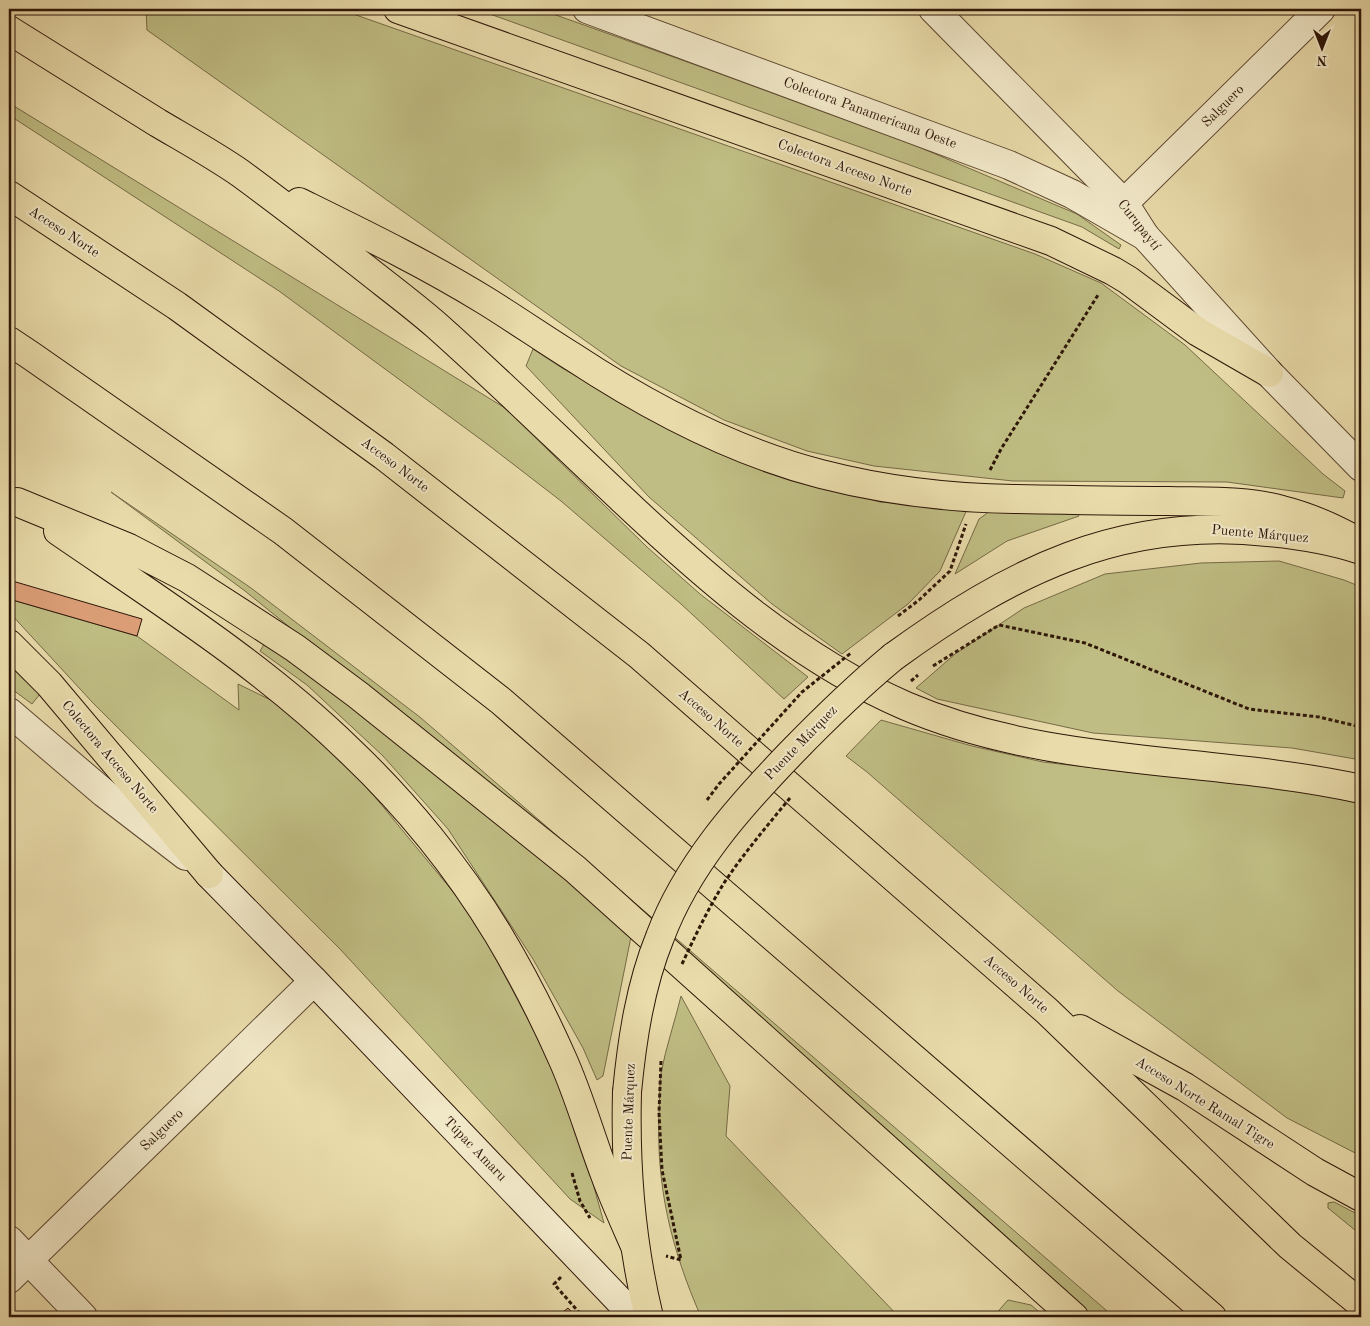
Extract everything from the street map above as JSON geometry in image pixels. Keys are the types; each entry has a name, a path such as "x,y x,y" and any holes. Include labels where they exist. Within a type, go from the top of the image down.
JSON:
{"main road":[{"name":"Colectora Acceso Norte","path":"398,9 1051,241 1128,280 1198,332 1269,373"},
{"path":"9,30 237,172 328,239 434,324 670,544 723,589 802,649 866,687 910,707 948,721 1052,748 1103,756 1248,771 1361,789"},
{"path":"237,172 422,263 576,359 664,410 715,436 772,460 859,483 942,494 1010,499 1210,502 1266,507 1283,510 1321,522 1361,544"},
{"name":"Acceso Norte","path":"9,195 177,306 368,445 639,655 1047,1011 1290,1246 1361,1304"},
{"path":"9,341 283,531 501,701 1212,1317"},
{"path":"13,499 263,676 348,749 398,800 475,899 518,970 563,1060 604,1172 635,1246"},
{"path":"13,499 129,548 187,578 295,648 358,694 574,869 1074,1317"},
{"name":"Puente Márquez","path":"649,1317 641,1285 635,1246 627,1171 627,1092 635,1028 649,968 669,915 690,876 735,813 759,786 836,707 893,657 986,595 1014,580 1082,552 1143,535 1193,530 1244,530 1309,537 1361,550"},
{"name":"Colectora Acceso Norte","path":"9,644 49,684 209,874"},
{"name":"Acceso Norte Ramal Tigre","path":"1047,1011 1185,1087 1315,1172 1361,1198"}],"street":[{"name":"Colectora Panamericana Oeste","path":"587,9 1009,164 1072,194 1145,236"},
{"name":"Curupaytí","path":"933,9 1124,203 1145,236 1269,373 1361,467"},
{"name":"Salguero","path":"1124,203 1321,9"},
{"name":"Túpac Amaru","path":"9,712 104,793 209,874 314,981 635,1317"},
{"name":"Salguero","path":"18,1269 314,981"},
{"path":"9,1240 18,1269 83,1317"}],"path":[{"path":"911,682 999,625 1085,643 1249,709 1319,717 1361,727"},
{"path":"682,966 697,931 725,882 791,797"},
{"path":"661,1061 662,1052"}],"shaded area":[{"path":"146,9 339,9 1035,254 1101,283 1185,345 1323,474 1345,491 1343,498 1227,482 1013,481 874,466 807,451 724,420 621,366 147,30"},
{"path":"476,9 539,9 794,100 907,142 1077,214 1121,245 1119,249 1082,227"},
{"path":"9,103 505,408 647,547 700,594 808,677 784,699 681,604 561,501 487,444 279,291 9,115"},
{"path":"533,349 654,421 711,449 769,470 880,502 968,507 940,571 908,604 842,654 772,604 649,497 526,366"},
{"path":"111,492 251,588 421,718 1114,1317 1079,1317 445,753 245,591"},
{"path":"1075,508 1079,516 1007,541 955,574 979,519 990,511"},
{"path":"1279,561 1344,580 1361,587 1361,760 1292,748 1093,733 937,699 916,688 955,654 1024,608 1105,574 1201,563"},
{"path":"9,599 137,636 239,710 238,684 289,709 361,780 473,916 531,1025 575,1119 604,1223 570,1199 340,949 93,703 9,612"},
{"path":"266,641 317,673 632,932 603,1076 597,1080 583,1048 533,959 448,829 383,756 307,685 260,651"},
{"path":"9,664 40,694 32,704 9,687"},
{"path":"881,720 972,746 1043,762 1128,772 1215,779 1361,800 1361,1156 1287,1118 1118,991 867,772 846,756"},
{"path":"681,996 730,1086 726,1136 899,1317 701,1317 681,1266 674,1242 663,1191 660,1166 660,1078"},
{"path":"1334,1202 1361,1216 1361,1235 1328,1208 1328,1203"},
{"path":"1008,1300 1031,1305 1045,1317 993,1317"}],"building":[{"path":"9,580 142,619 137,636 9,599"},
{"path":"568,1308 576,1317 557,1317"}]}
